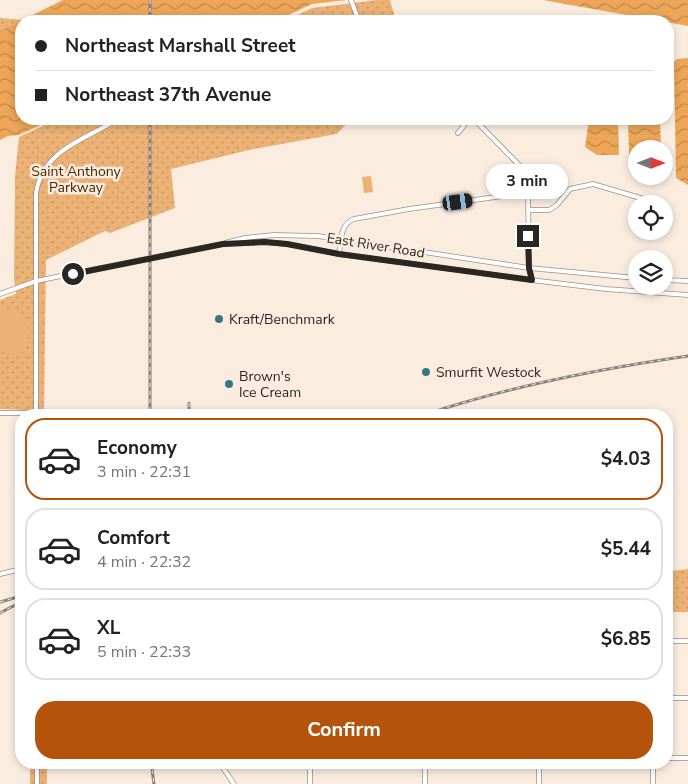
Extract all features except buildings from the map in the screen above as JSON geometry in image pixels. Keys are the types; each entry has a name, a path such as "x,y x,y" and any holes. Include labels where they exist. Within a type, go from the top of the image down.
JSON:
{"street":[{"path":"351,0 356,15"},
{"path":"36,409 36,193 44,169 54,156 108,125"},
{"path":"458,133 464,125"},
{"path":"480,125 526,175 528,188 529,268 532,280"},
{"path":"528,210 549,210 570,189 594,184 631,195"},
{"path":"339,254 343,230 347,223 354,219 503,196 528,188"},
{"name":"East River Road","path":"223,244 230,241 274,235 298,234 529,268 628,277"},
{"name":"East River Road","path":"223,244 265,242 287,244 339,254 539,282 688,295"},
{"path":"0,294 36,281 223,244"},
{"path":"673,280 688,281"},
{"path":"0,413 15,413"},
{"path":"0,574 15,571"},
{"path":"673,641 688,641"},
{"path":"673,698 688,698"},
{"path":"673,758 688,758"},
{"path":"37,769 37,784"},
{"path":"224,769 234,784"},
{"path":"310,769 310,784"},
{"path":"425,769 425,784"},
{"path":"539,769 539,784"},
{"path":"653,769 653,784"}],"green space":[{"path":"390,0 394,15 297,15 312,8"},
{"path":"0,18 15,19 15,24 0,31"},
{"name":"Saint Anthony Parkway","path":"45,125 345,125 337,134 249,150 171,169 175,208 110,233 105,231 46,260 44,409 0,409 0,300 16,294 14,279 15,176 19,137"},
{"path":"371,176 373,192 364,193 362,177"},
{"path":"0,306 19,313 27,322 27,336 22,355 0,352"},
{"path":"688,569 688,612 673,612 673,571"},
{"path":"30,769 47,769 47,784 30,784"}],"water":[{"path":"63,0 347,0 312,4 289,15 33,15"},
{"path":"543,0 688,0 688,26 674,23 674,15 627,15"},
{"path":"15,24 15,125 40,125 19,135 8,136 0,140 0,31"},
{"path":"688,58 688,185 676,178 674,62 677,59"},
{"path":"588,125 618,125 619,155 597,155 585,147"},
{"path":"628,125 660,125 661,140 629,140"}],"railway":[{"path":"150,0 150,15"},
{"path":"150,125 150,409"},
{"path":"443,409 489,395 554,380 688,356"},
{"path":"189,403 189,409"},
{"path":"0,602 15,598"},
{"path":"0,613 15,605"},
{"path":"152,769 154,784"}],"place":[{"name":"Kraft/Benchmark","path":"219,319"},
{"name":"Smurfit Westock","path":"426,372"},
{"name":"Brown's Ice Cream","path":"229,384"}],"route":[{"path":"73,274 223,244 265,242 532,280 529,268 528,236"}]}
